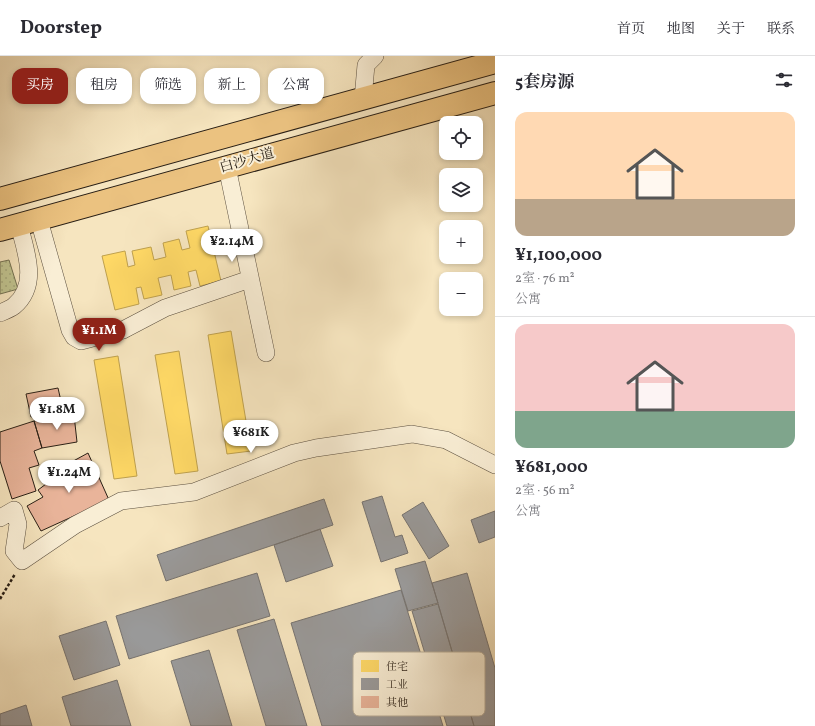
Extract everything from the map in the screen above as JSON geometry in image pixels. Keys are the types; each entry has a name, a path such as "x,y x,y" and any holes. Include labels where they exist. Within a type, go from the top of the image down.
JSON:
{"main road":[{"name":"白沙大道","path":"0,199 495,62"},
{"name":"白沙大道","path":"19,225 495,92"}],"street":[{"path":"363,99 366,65 375,56"},
{"path":"227,167 266,353"},
{"path":"19,225 70,330 74,336 81,341 123,330 165,308 250,279"},
{"path":"0,313 13,307 22,299 27,288 30,274 19,225"},
{"path":"0,518 14,510 18,524 14,551 22,561 75,525 122,501 194,492 294,453 316,448 412,434 446,440 495,465"}],"path":[{"path":"0,599 22,561"}],"green space":[{"path":"9,260 18,289 0,294 0,262"}],"building: 住宅":[{"path":"208,226 221,281 200,286 196,270 188,272 191,286 174,290 171,275 158,278 162,295 144,299 141,287 136,288 139,304 115,310 102,256 125,251 128,267 135,265 132,251 151,247 154,260 166,257 163,243 179,239 182,250 190,248 186,231"},
{"path":"231,331 251,451 227,454 208,335"},
{"path":"179,351 198,471 175,474 155,355"},
{"path":"118,356 137,476 114,479 94,360"}],"building: 工业":[{"path":"382,496 395,537 402,535 408,553 381,562 362,502"},
{"path":"324,499 333,525 166,581 157,555"},
{"path":"423,502 449,546 429,559 402,515"},
{"path":"495,511 495,537 479,543 471,520"},
{"path":"320,529 333,566 286,582 274,545"},
{"path":"425,561 438,603 408,611 395,569"},
{"path":"257,573 270,616 129,659 116,616"},
{"path":"467,573 495,668 495,726 474,726 471,716 485,716 485,652 452,652 432,583"},
{"path":"401,590 420,652 353,652 353,716 440,716 443,726 322,726 291,623"},
{"path":"438,604 452,652 424,652 412,611"},
{"path":"274,619 307,726 266,726 237,630"},
{"path":"106,621 120,665 74,680 59,636"},
{"path":"209,650 232,726 191,726 171,661"},
{"path":"117,680 131,726 71,726 62,697"},
{"path":"26,705 32,726 0,726 0,714"},
{"path":"444,716 471,716 474,726 447,726"}],"building: 其他":[{"path":"58,388 63,410 31,417 26,394"},
{"path":"74,415 77,442 42,448 34,421"},
{"path":"34,421 42,448 34,451 39,465 29,468 36,491 12,499 0,461 0,432"},
{"path":"88,453 109,500 41,531 27,506 43,497 38,490 58,475 55,471"}]}
